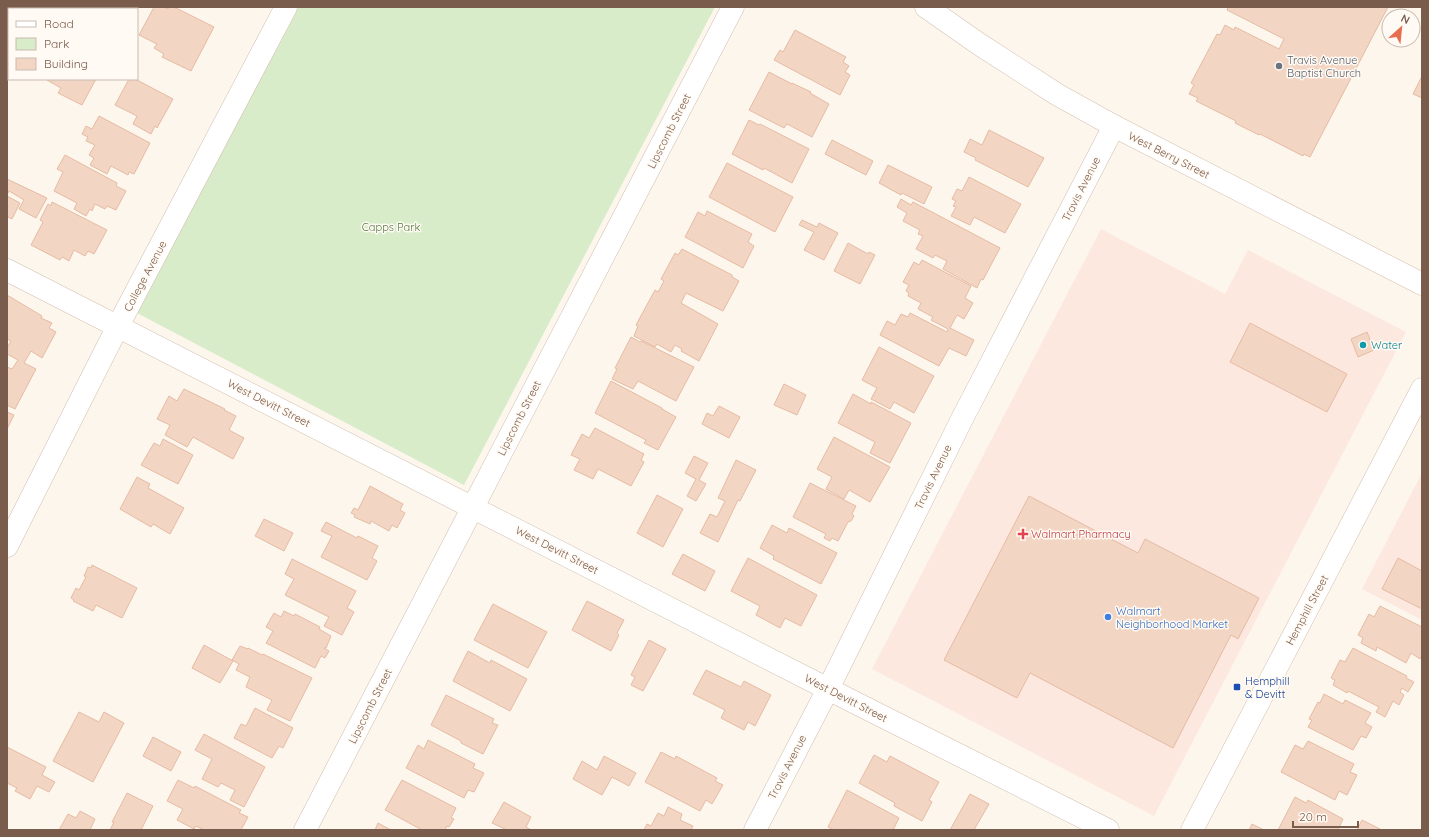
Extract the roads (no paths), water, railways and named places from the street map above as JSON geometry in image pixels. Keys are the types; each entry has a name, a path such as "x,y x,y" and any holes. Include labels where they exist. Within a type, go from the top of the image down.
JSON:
{"street":[{"name":"College Avenue","path":"7,546 118,326 286,7"},
{"name":"Lipscomb Street","path":"306,830 733,7"},
{"name":"West Berry Street","path":"926,7 979,44 1039,82 1114,126 1422,284"},
{"name":"Travis Avenue","path":"755,830 828,689 962,419 1114,126"},
{"name":"West Devitt Street","path":"7,270 828,689 1108,830"},
{"name":"Hemphill Street","path":"1192,830 1422,389"}],"place":[{"name":"Travis Avenue Baptist Church","path":"1279,66"},
{"name":"Water","path":"1363,345"},
{"name":"Walmart Pharmacy","path":"1023,534"},
{"name":"Walmart Neighborhood Market","path":"1108,617"},
{"name":"Hemphill & Devitt","path":"1237,687"}],"park label":[{"name":"Capps Park","path":"391,227"}]}
